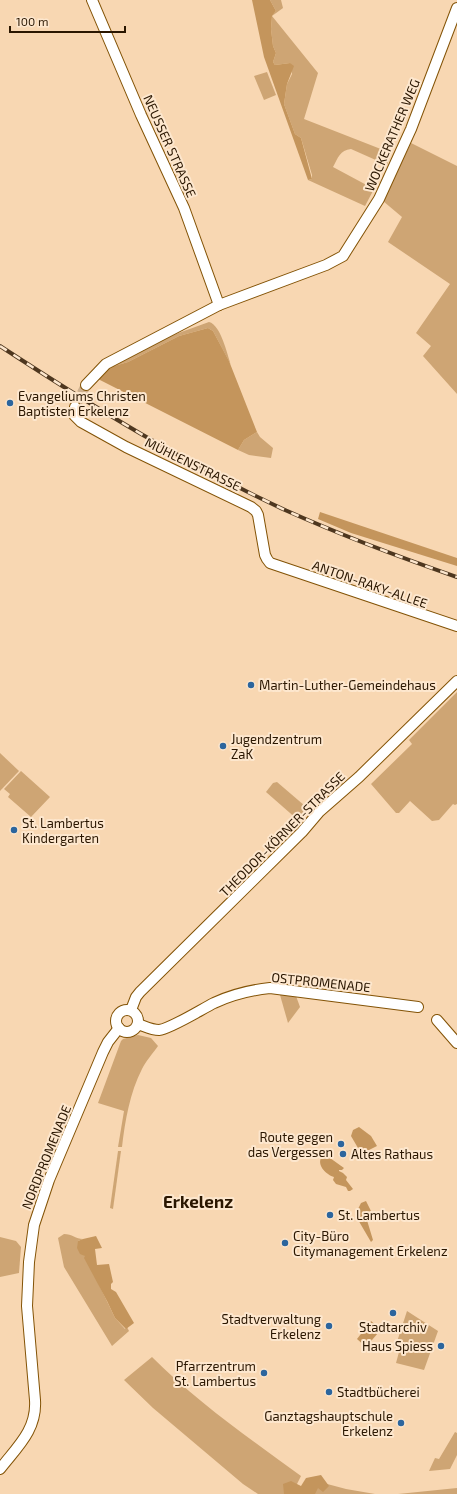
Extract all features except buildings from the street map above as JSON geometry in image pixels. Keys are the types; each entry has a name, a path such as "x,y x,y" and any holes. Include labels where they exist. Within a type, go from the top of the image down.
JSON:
{"street":[{"name":"NEUSSER STRASSE","path":"92,0 184,208 220,305"},
{"name":"WOCKERATHER WEG","path":"220,305 332,262 343,256 348,250 379,199 410,129 457,8"},
{"path":"86,385 106,364 220,305"},
{"name":"MÜHLENSTRASSE","path":"75,407 74,415 81,422 126,446 251,507 258,515 266,560 275,565"},
{"name":"ANTON-RAKY-ALLEE","path":"275,565 457,626"},
{"name":"THEODOR-KÖRNER-STRASSE","path":"131,1010 136,997 140,992 291,843 319,812 359,777 457,681"},
{"name":"OSTPROMENADE","path":"138,1024 158,1030 204,1010 214,1003 247,992 270,988 418,1007"},
{"path":"123,1010 131,1010 136,1015 138,1024 129,1032 121,1031 116,1022 117,1014 123,1010"},
{"path":"437,1020 457,1043"},
{"name":"NORDPROMENADE","path":"0,1469 28,1433 35,1413 27,1306 29,1262 34,1225 49,1180 103,1052 118,1028"}],"shaded area":[{"path":"252,0 270,0 276,11 272,16 271,29 273,46 276,53 273,62 275,65 290,63 294,66 287,84 284,104 295,134 301,138 312,179 308,180 264,57"},
{"path":"270,0 281,0 283,8 272,16 276,11"},
{"path":"272,16 318,73 304,119 391,153 387,165 351,149 344,151 340,155 333,167 374,189 365,206 308,180 312,179 312,175 301,138 295,134 284,104 287,84 292,74 290,63 275,65 273,62 276,53 273,46 271,29"},
{"path":"267,72 276,95 264,100 254,76"},
{"path":"411,143 457,166 457,394 423,356 431,346 416,333 450,284 388,242 402,217 383,201"},
{"path":"209,322 217,328 231,365 213,331 208,328 179,336 128,362 114,366 173,335"},
{"path":"208,328 213,331 229,361 257,432 244,440 238,450 98,379 104,372 114,366 128,362 179,336"},
{"path":"257,432 260,437 273,448 271,458 249,455 238,450 244,440"},
{"path":"320,512 457,558 457,566 351,533 318,519"},
{"path":"457,692 457,804 453,804 439,820 432,821 410,801 399,813 396,813 371,784 412,744 409,740"},
{"path":"0,753 19,771 0,791"},
{"path":"21,771 50,797 31,817 8,797 10,794 4,789"},
{"path":"277,782 305,806 302,819 298,820 266,792 273,783"},
{"path":"280,995 296,996 300,1007 288,1023"},
{"path":"138,1035 151,1038 158,1046 145,1063 134,1087 122,1147 118,1147 124,1111 98,1103 121,1041 123,1039"},
{"path":"359,1127 371,1136 377,1146 365,1152 358,1148 351,1136 353,1130"},
{"path":"118,1151 121,1151 113,1209 110,1208"},
{"path":"327,1151 333,1152 330,1158 344,1168 339,1171 347,1177 346,1180 353,1189 350,1191 348,1191 346,1187 336,1184 333,1180 334,1177 328,1174 320,1164 321,1158"},
{"path":"366,1201 371,1211 366,1217 373,1240 371,1242 357,1218 357,1211 361,1203"},
{"path":"64,1234 83,1239 78,1241 115,1318 125,1329 127,1327 129,1331 112,1346 64,1267 58,1238"},
{"path":"96,1236 102,1248 95,1249 97,1265 109,1264 113,1282 111,1284 111,1289 116,1292 134,1323 126,1329 115,1318 84,1258 85,1256 80,1254 77,1248 78,1241"},
{"path":"0,1237 16,1241 21,1247 19,1273 0,1277"},
{"path":"407,1311 438,1331 424,1370 396,1363 399,1352 394,1351"},
{"path":"371,1321 377,1326 378,1333 366,1347 357,1339"},
{"path":"152,1357 205,1405 301,1476 292,1494 258,1494 243,1484 153,1408 124,1380"},
{"path":"455,1432 457,1433 457,1455 450,1469 429,1471 435,1458 439,1459"},
{"path":"321,1475 329,1486 323,1492 318,1488 315,1494 284,1494 283,1484 291,1481 301,1486 306,1478"},
{"path":"316,1481 346,1489 375,1494 309,1494"},
{"path":"457,1488 457,1494 398,1494"}],"tunnel":[{"path":"75,407 86,385"}],"railway":[{"path":"0,346 140,433 248,492 285,510 349,537 457,577"}],"place":[{"name":"Evangeliums Christen Baptisten Erkelenz","path":"10,403"},
{"name":"Martin-Luther-Gemeindehaus","path":"251,685"},
{"name":"Jugendzentrum ZaK","path":"223,746"},
{"name":"St. Lambertus Kindergarten","path":"14,830"},
{"name":"Route gegen das Vergessen","path":"341,1144"},
{"name":"Altes Rathaus","path":"343,1154"},
{"name":"St. Lambertus","path":"330,1215"},
{"name":"City-Büro Citymanagement Erkelenz","path":"285,1243"},
{"name":"Stadtarchiv","path":"393,1313"},
{"name":"Stadtverwaltung Erkelenz","path":"329,1326"},
{"name":"Haus Spiess","path":"441,1346"},
{"name":"Pfarrzentrum St. Lambertus","path":"264,1373"},
{"name":"Stadtbücherei","path":"329,1392"},
{"name":"Ganztagshauptschule Erkelenz","path":"401,1423"}],"district":[{"name":"Erkelenz","path":"198,1201"}]}
